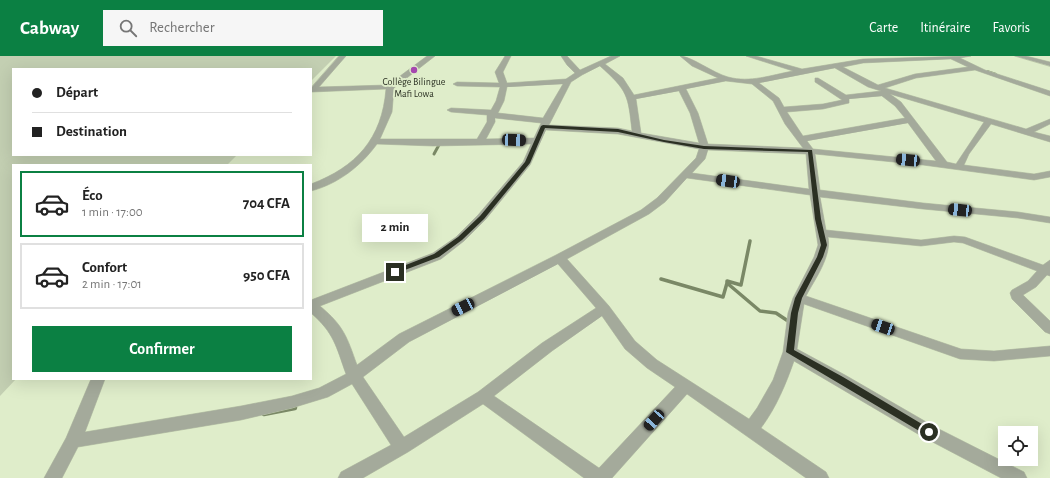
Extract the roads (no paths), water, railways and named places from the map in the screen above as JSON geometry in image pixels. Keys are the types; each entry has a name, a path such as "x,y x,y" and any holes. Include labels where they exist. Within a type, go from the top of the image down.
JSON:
{"street":[{"path":"343,56 313,90 390,87 408,72 432,56"},
{"path":"481,141 491,122 492,114 501,99 504,85 499,72 508,56"},
{"path":"564,56 569,64 580,73"},
{"path":"312,306 437,256 460,239 482,218 527,163 544,124 568,81 580,73 617,56"},
{"path":"682,56 694,65 726,79"},
{"path":"749,56 804,72"},
{"path":"632,98 726,79 754,82 776,76 894,59 968,56"},
{"path":"1018,56 1050,64"},
{"path":"950,57 976,68 1050,94"},
{"path":"600,63 620,80 632,98 637,135"},
{"path":"837,66 884,91 1050,139"},
{"path":"818,80 845,98 884,91 915,76 976,68"},
{"path":"457,84 504,85 568,81"},
{"path":"751,429 763,413 780,382 790,352 795,313 799,298 820,257 824,245 818,219 810,151 776,100 754,82"},
{"path":"312,188 339,177 359,161 373,141 387,114 390,87"},
{"path":"73,441 241,413 292,402 323,393 354,376 378,356 404,338 560,258 645,212 661,200 700,159 704,147 694,113 681,88"},
{"path":"884,91 898,104 943,164"},
{"path":"782,110 842,103 846,101 845,98"},
{"path":"451,110 492,114 544,124 598,129 704,147 810,151 943,164 1034,177 1042,177 1050,174"},
{"path":"801,139 909,120"},
{"path":"1027,132 1050,120"},
{"path":"959,166 965,154 989,121"},
{"path":"373,141 433,143 537,141"},
{"path":"684,175 816,194 960,210 1009,213 1050,220"},
{"path":"822,233 921,243 954,239 965,240 1049,269 1032,284 1016,293 1017,296 1050,329"},
{"path":"560,258 604,309 630,345 652,364 751,429 820,478"},
{"path":"799,298 960,354 1000,357 1050,351"},
{"path":"312,307 329,321 339,334 354,376 402,447"},
{"path":"347,478 402,447 483,396 547,347 604,309"},
{"path":"790,352 840,379 929,432 1018,478"},
{"path":"53,478 73,441 98,380"},
{"path":"601,478 686,385"},
{"path":"483,396 598,478"}],"waterway":[{"path":"987,71 996,74"},
{"path":"434,154 440,143"},
{"path":"727,283 727,281 741,285 750,241"},
{"path":"661,279 723,297 727,283"},
{"path":"727,283 760,311 776,313 788,321"},
{"path":"264,414 295,408"}],"place":[{"name":"Collège Bilingue Mafi Lowa","path":"414,70"}]}
